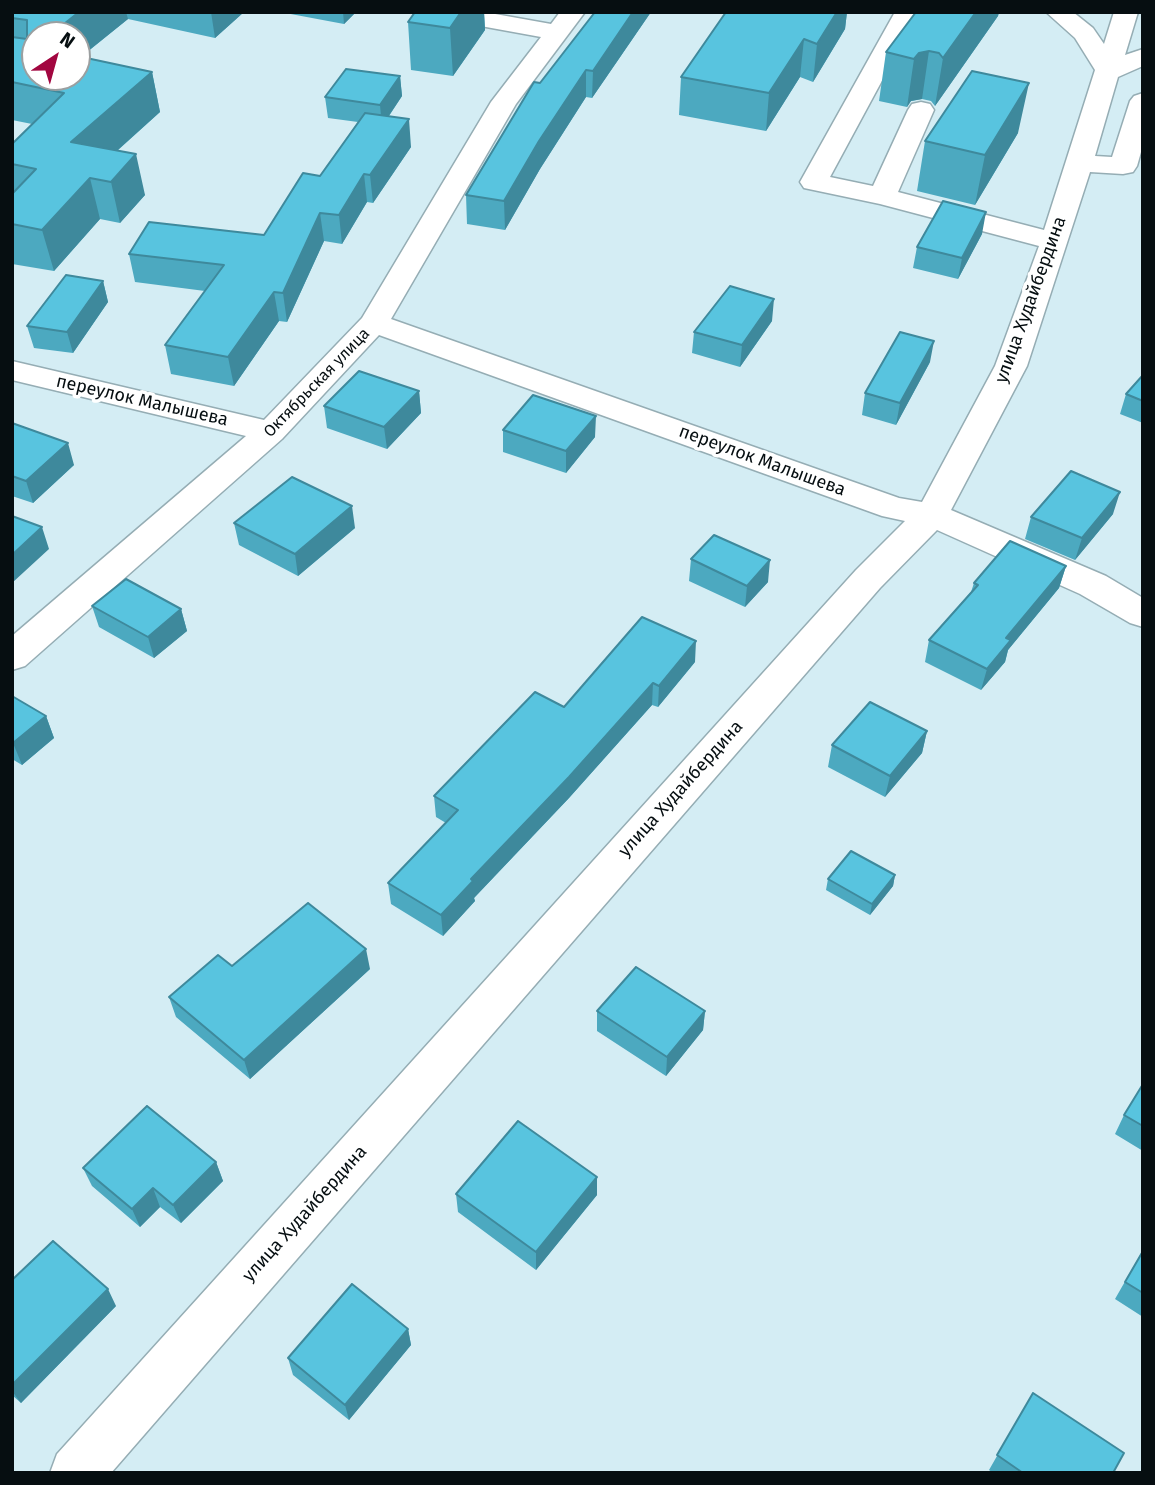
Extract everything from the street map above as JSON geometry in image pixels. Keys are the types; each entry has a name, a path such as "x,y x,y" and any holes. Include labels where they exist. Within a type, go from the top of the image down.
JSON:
{"street":[{"path":"442,12 566,23"},
{"path":"907,12 814,182 882,196 1055,241"},
{"path":"1058,12 1084,33 1117,74 1143,99 1123,166 1079,163"},
{"name":"улица Худайбердина","path":"76,1473 859,589 932,515 1011,366 1079,163 1117,74 1126,12"},
{"name":"Октябрьская улица","path":"12,657 271,432 374,323 504,102 566,23"},
{"path":"882,196 920,110"},
{"name":"переулок Малышева","path":"374,323 894,508 932,515 1093,585 1143,614"},
{"name":"переулок Малышева","path":"12,370 271,432"}],"building":[{"path":"12,12 79,12 68,21 27,21 12,18"},
{"path":"415,12 461,12 450,28 408,22"},
{"path":"595,12 633,12 593,71 586,70 539,141 504,201 466,195 534,82 540,83"},
{"path":"726,12 837,12 817,44 804,39 769,93 681,77"},
{"path":"916,12 976,12 943,58 939,53 929,51 919,53 914,59 886,52"},
{"path":"12,37 21,38 21,84 12,82"},
{"path":"91,59 152,72 71,142 136,154 111,182 90,178 42,230 12,224 12,194 36,169 12,164 12,144 64,93 55,91 91,91"},
{"path":"346,69 400,76 380,105 325,97"},
{"path":"972,71 1029,83 985,155 925,141"},
{"path":"365,113 409,119 370,175 364,174 339,215 320,213 283,293 274,292 228,357 165,345 224,265 129,254 149,222 264,235 303,173 320,176"},
{"path":"943,201 986,212 962,258 917,247"},
{"path":"66,275 103,281 67,332 27,326"},
{"path":"730,286 774,299 742,345 694,332"},
{"path":"900,332 934,341 900,403 865,393"},
{"path":"359,371 419,391 384,427 324,406"},
{"path":"1143,375 1143,401 1126,394"},
{"path":"533,395 596,416 566,451 503,430"},
{"path":"12,423 68,443 26,481 12,476"},
{"path":"1071,471 1120,492 1082,538 1031,517"},
{"path":"292,477 352,506 295,554 234,523"},
{"path":"12,516 42,527 12,555"},
{"path":"714,535 770,560 747,586 691,559"},
{"path":"1010,541 1066,566 1006,638 1011,640 987,669 929,640 978,585 974,583"},
{"path":"126,579 181,609 148,637 92,606"},
{"path":"642,617 696,641 659,686 653,683 569,777 471,879 473,881 441,915 388,883 458,810 434,796 535,692 564,707"},
{"path":"12,696 46,716 13,743 12,743"},
{"path":"870,702 927,731 890,776 832,745"},
{"path":"851,851 895,875 872,904 828,879"},
{"path":"308,903 366,949 244,1060 169,997 218,955 232,966"},
{"path":"636,967 705,1011 667,1057 597,1011"},
{"path":"1143,1084 1143,1126 1124,1115"},
{"path":"147,1106 216,1162 173,1205 153,1188 132,1209 83,1168"},
{"path":"518,1121 597,1177 536,1252 456,1194"},
{"path":"53,1241 108,1289 12,1385 12,1280"},
{"path":"1143,1251 1143,1293 1125,1282"},
{"path":"352,1284 408,1329 345,1405 288,1358"},
{"path":"1033,1393 1124,1453 1113,1473 1023,1473 997,1455"}]}
